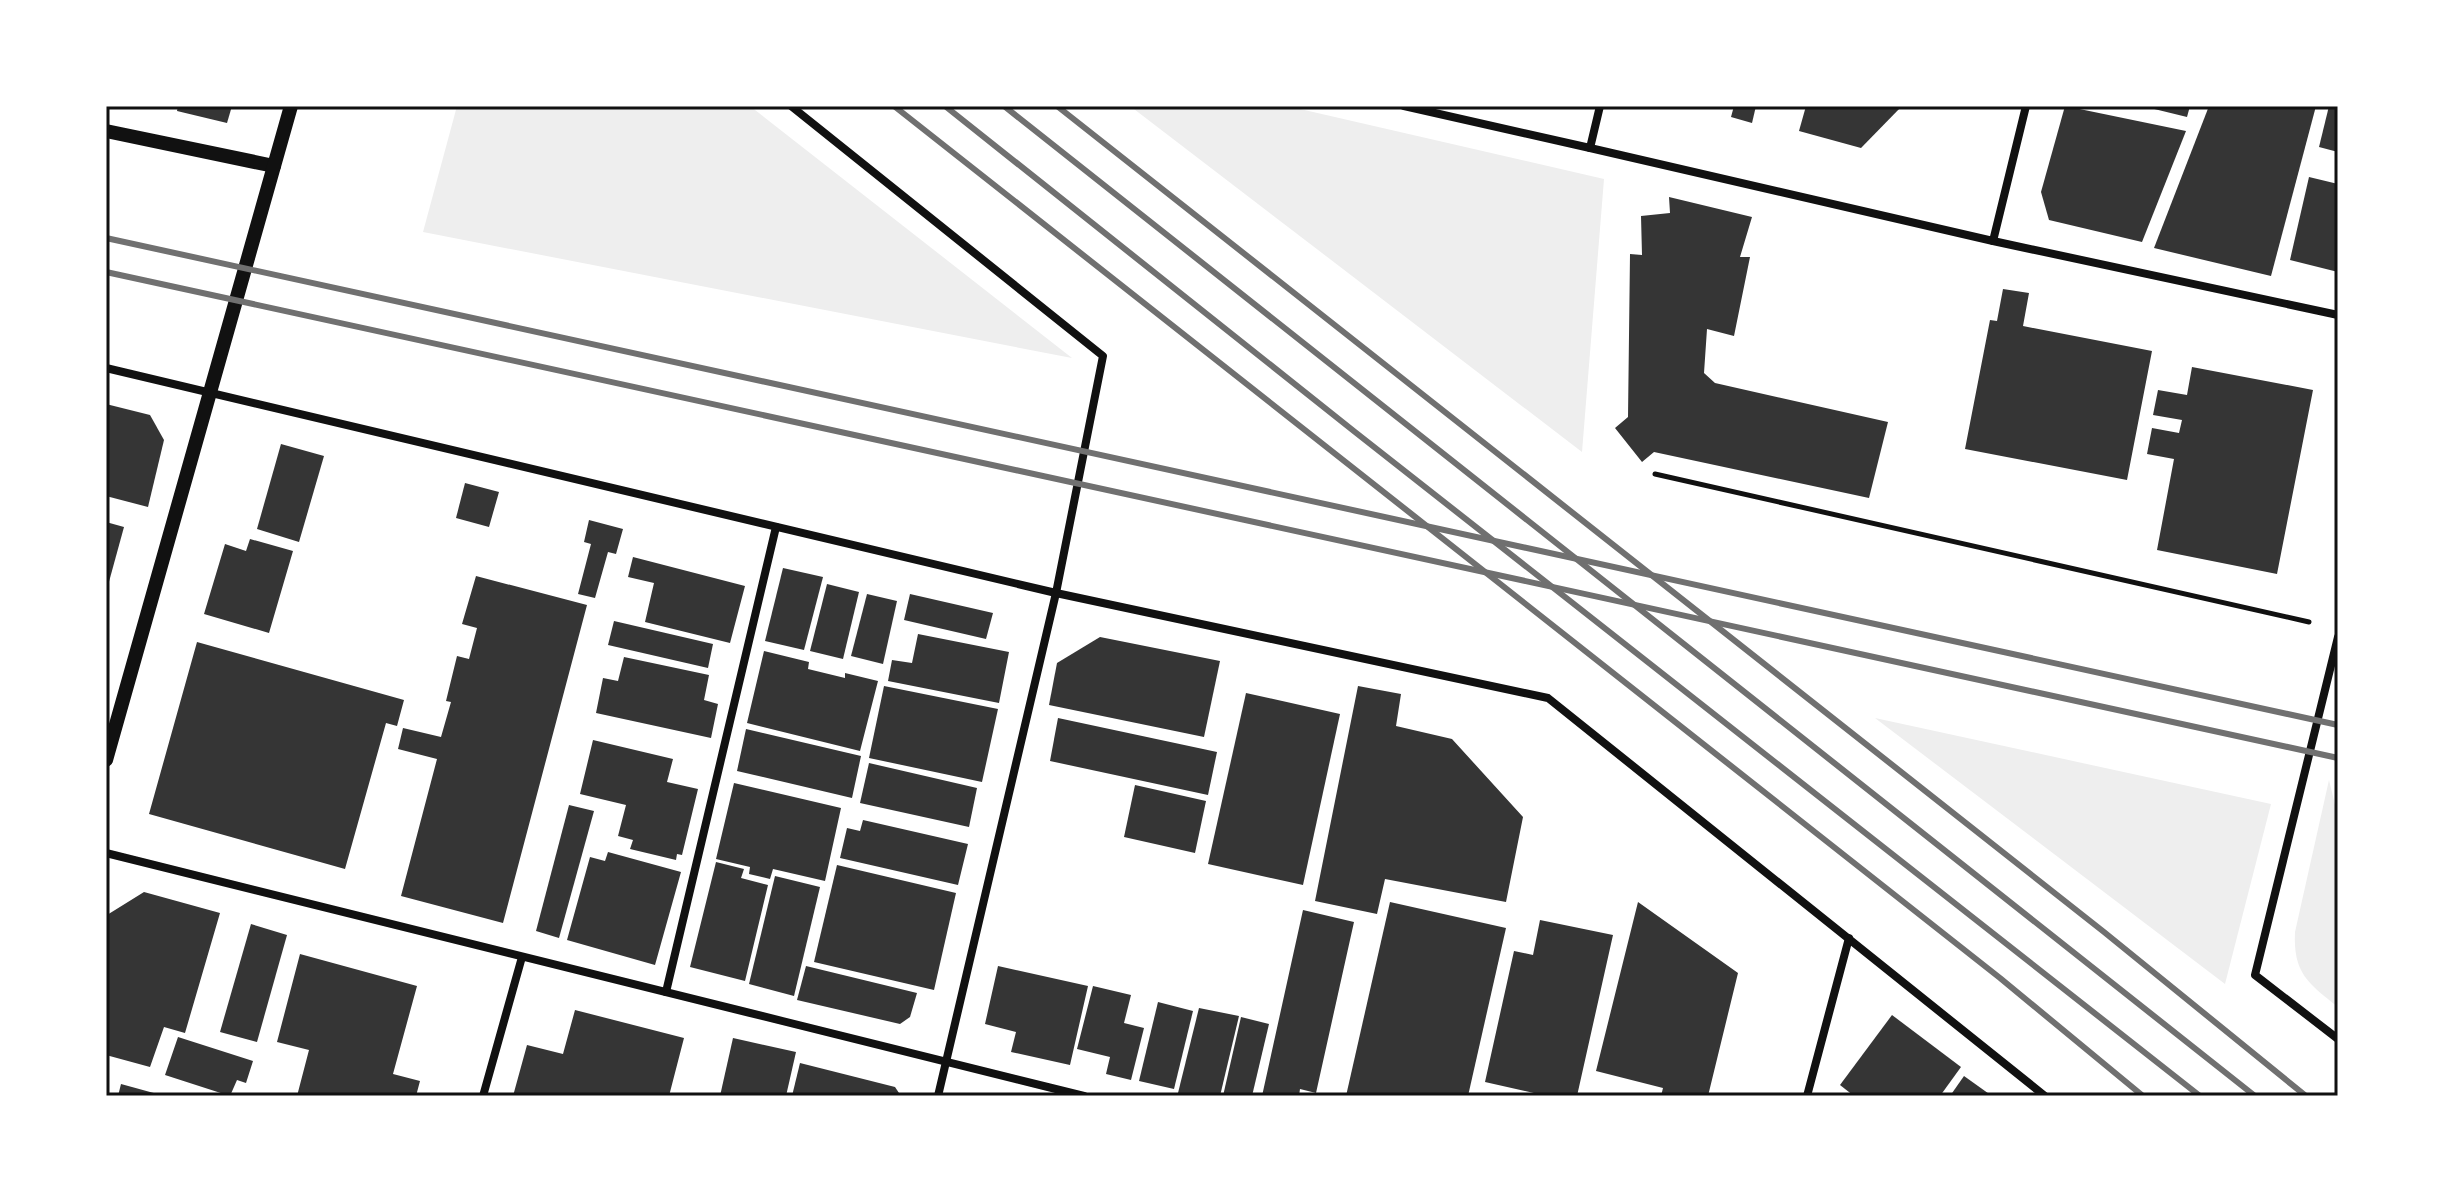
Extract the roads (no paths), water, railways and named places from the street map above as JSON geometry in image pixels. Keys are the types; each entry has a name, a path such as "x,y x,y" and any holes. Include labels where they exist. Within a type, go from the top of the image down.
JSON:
{"street":[{"path":"106,760 291,106"},
{"path":"791,106 1103,356 1056,593 938,1096"},
{"path":"1404,106 1993,241 2338,315"},
{"path":"1590,148 1600,106"},
{"path":"1993,241 2026,106"},
{"path":"106,131 274,166"},
{"path":"106,368 1056,593 1548,698 2045,1096"},
{"path":"666,992 776,527"},
{"path":"2338,637 2255,975 2338,1039"},
{"path":"106,853 1084,1096"},
{"path":"1807,1096 1849,938"},
{"path":"483,1096 522,957"}],"railway":[{"path":"894,106 2000,978 2143,1096"},
{"path":"945,106 2200,1096"},
{"path":"1004,106 2255,1096"},
{"path":"1057,106 2104,932 2306,1096"},
{"path":"106,238 2338,725"},
{"path":"106,272 2338,758"}]}
